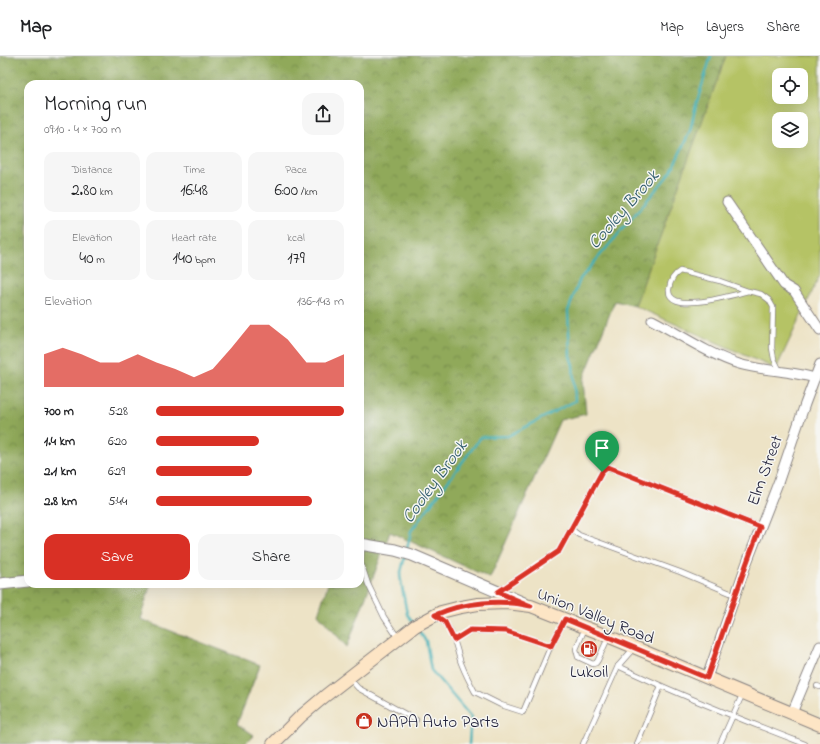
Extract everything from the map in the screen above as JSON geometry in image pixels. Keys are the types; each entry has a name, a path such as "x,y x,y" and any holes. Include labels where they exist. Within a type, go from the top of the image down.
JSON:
{"main road":[{"name":"Union Valley Road","path":"273,744 300,717 415,626 441,612 478,604 512,603 531,606 609,636 634,648 820,725"}],"street":[{"path":"727,202 784,284 794,291 820,330"},
{"path":"652,320 727,360 751,367 815,378"},
{"name":"Elm Street","path":"707,678 735,595 778,483 820,364"},
{"path":"364,545 412,554 531,606"},
{"path":"0,584 24,581"},
{"path":"792,713 820,646"}],"lane":[{"path":"748,291 704,302 683,302 674,300 669,294 672,279 675,274 680,271 720,281 761,294 769,300 773,307 772,348 774,359 780,371"},
{"path":"498,592 559,551 602,472 608,467 760,527"},
{"path":"571,529 579,535 680,572 735,595"},
{"path":"364,572 368,584 384,616 398,638"},
{"path":"435,615 445,622 475,692 523,712 551,646 565,619"},
{"path":"585,627 576,649 578,657 593,664 598,660 609,636"},
{"path":"454,640 470,630 506,631 551,646"},
{"path":"583,744 618,666 634,648"},
{"path":"618,666 660,686 805,744"},
{"path":"349,677 358,688 416,720"},
{"path":"637,744 660,686"},
{"path":"720,744 743,693"}],"green space":[{"path":"0,56 726,56 635,306 615,301 583,380 586,414 560,420 490,578 390,532 347,647 318,614 327,588 364,588 364,80 24,80 24,588 150,588 140,619 260,665 237,724 254,735 245,744 0,744"},
{"path":"726,56 820,56 820,275 776,369 635,306"}],"waterway":[{"name":"Cooley Brook","path":"407,549 411,531 481,437 508,436 575,401 573,365 570,356 568,311 580,279 671,172 690,131 696,105 711,56"},
{"name":"Cooley Brook","path":"405,556 400,576 407,614 413,622"},
{"name":"Cooley Brook","path":"418,630 426,641 431,670 471,717 469,744"}],"place":[{"name":"Lukoil","path":"589,649"},
{"name":"NAPA Auto Parts","path":"364,721"}],"route":[{"path":"608,467 760,527 707,678 565,619 551,646 506,631 470,630 454,640 445,622 435,615 441,612 478,604 507,602 531,606 498,592 559,551 602,472 608,467"}]}
